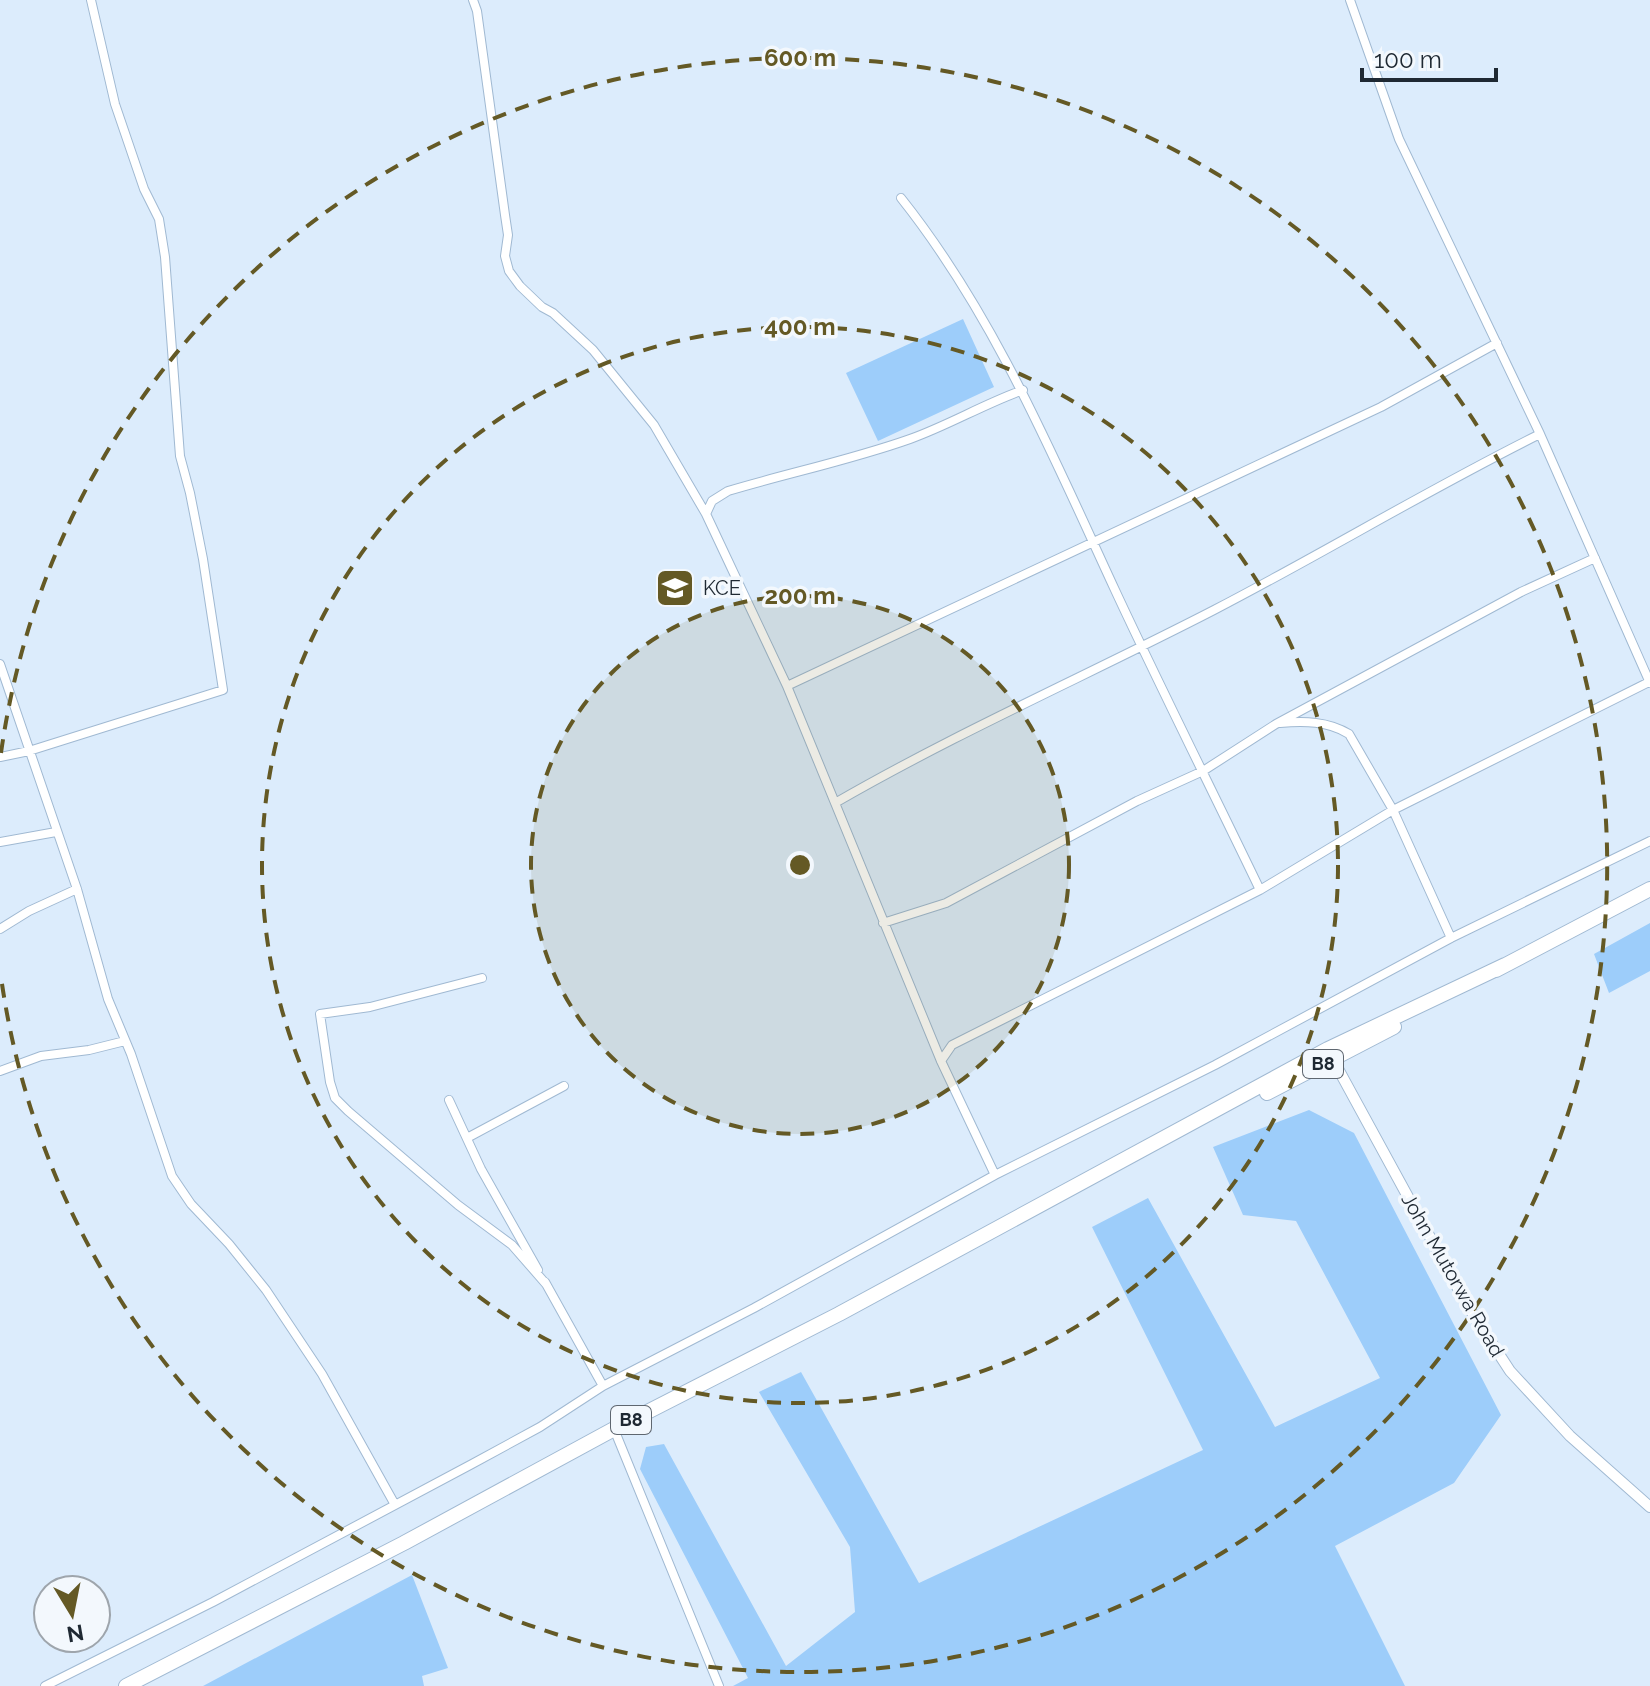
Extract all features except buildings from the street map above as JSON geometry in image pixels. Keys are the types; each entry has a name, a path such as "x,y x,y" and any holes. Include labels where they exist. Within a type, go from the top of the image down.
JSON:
{"highway":[{"name":"B8","path":"126,1686 839,1314 1136,1154 1650,889"}],"street":[{"path":"0,757 29,751 223,690 203,559 180,456 166,270 159,219 144,189 115,104 91,0"},
{"path":"473,0 504,202 508,235 505,256 509,271 542,307 553,313 593,350 654,425 706,514 787,686 941,1061 995,1175"},
{"path":"941,1061 952,1045 1260,890 1393,810 1650,683 1540,434 1399,139 1350,0"},
{"path":"901,198 934,239 977,307 1023,390 1141,647 1260,890"},
{"path":"787,686 1381,407 1497,343"},
{"path":"706,514 712,501 728,491 910,439 944,426 993,400 1023,390"},
{"path":"835,803 957,737 1266,582 1464,471 1540,434"},
{"path":"883,923 946,903 1137,801 1203,771 1276,724 1521,592 1595,558"},
{"path":"0,664 77,889 108,999 172,1176 191,1204 266,1290 322,1374 394,1503"},
{"path":"1276,724 1304,721 1340,728 1349,734 1393,810 1451,938"},
{"path":"0,842 56,832"},
{"path":"45,1686 213,1602 540,1427 603,1386 754,1308 995,1175 1215,1065 1451,938 1650,841"},
{"path":"0,929 29,911 77,889"},
{"path":"482,978 370,1007 320,1014 330,1082 335,1098 348,1111 458,1205 516,1249 546,1284"},
{"path":"0,1071 41,1056 89,1050 125,1041"},
{"name":"John Mutorwa Road","path":"1330,1054 1467,1305 1510,1371 1570,1436 1650,1507"},
{"path":"0,1061 12,1068"},
{"path":"467,1138 564,1086"},
{"path":"449,1100 504,1213 603,1386"},
{"path":"614,1429 719,1686"}],"shaded area":[{"path":"963,319 994,387 878,441 846,373"},
{"path":"1650,923 1650,971 1609,993 1594,954"},
{"path":"1309,1110 1354,1133 1501,1415 1454,1483 1335,1546 1405,1686 733,1686 748,1678 640,1469 646,1447 664,1444 786,1666 855,1612 850,1547 759,1392 801,1372 919,1583 1203,1450 1092,1227 1148,1198 1275,1427 1380,1378 1296,1221 1243,1215 1213,1147"},
{"path":"412,1575 448,1668 422,1676 424,1686 203,1686"}],"place":[{"name":"KCE","path":"675,588"}]}
